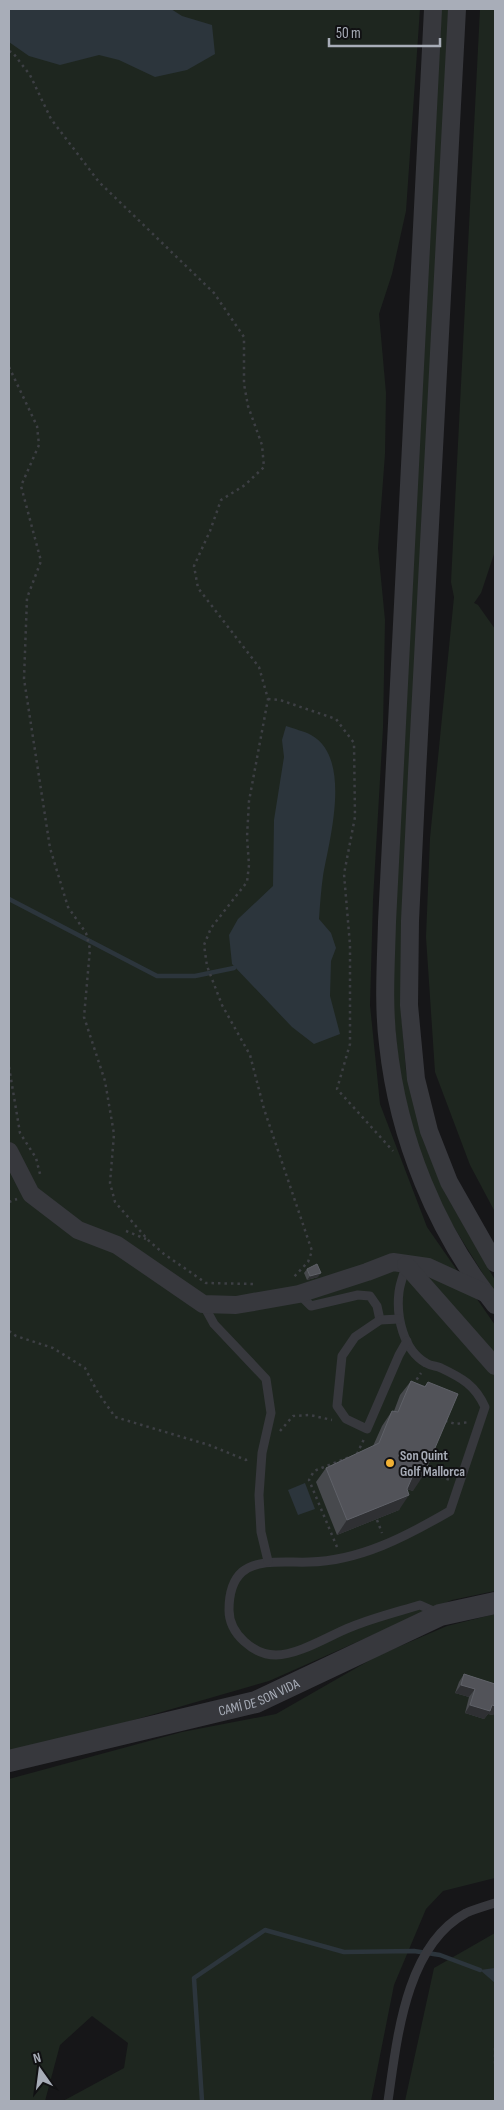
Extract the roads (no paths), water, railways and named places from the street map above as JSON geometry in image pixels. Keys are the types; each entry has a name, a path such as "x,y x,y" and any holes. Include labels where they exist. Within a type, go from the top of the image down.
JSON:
{"street":[{"path":"434,9 388,903 387,1042 393,1085 406,1138 426,1191 453,1241 490,1299"},
{"path":"457,9 410,921 409,1005 416,1080 428,1131 449,1182 495,1263"},
{"path":"9,1151 31,1194 78,1230 117,1245 203,1304 236,1305 299,1294 393,1262 428,1267 490,1299"},
{"path":"406,1265 495,1366"},
{"name":"CAMÍ DE SON VIDA","path":"9,1761 256,1702 440,1614 495,1603"}],"lane":[{"path":"406,1265 399,1291 399,1319 407,1341 419,1358 466,1381 478,1393 485,1407 450,1511 421,1528 366,1553 311,1562 268,1561 242,1571 229,1594 229,1615 240,1638 260,1653 278,1655 294,1652 352,1626 420,1605 440,1614"},
{"path":"299,1294 311,1306 358,1294 370,1296 377,1306 380,1320"},
{"path":"203,1304 214,1324 266,1380 272,1413 263,1449 259,1495 261,1532 268,1561"},
{"path":"399,1319 380,1320 355,1337 342,1356 337,1406 346,1419 367,1429 407,1341"},
{"path":"388,2101 402,2021 414,1976 431,1944 444,1930 466,1914 495,1903"}],"waterway":[{"path":"9,899 157,976 195,976 234,968"},
{"path":"202,2101 194,1978 265,1930 344,1952 414,1951 440,1955 480,1970"}],"place":[{"name":"Son Quint Golf Mallorca","path":"390,1463"}]}
